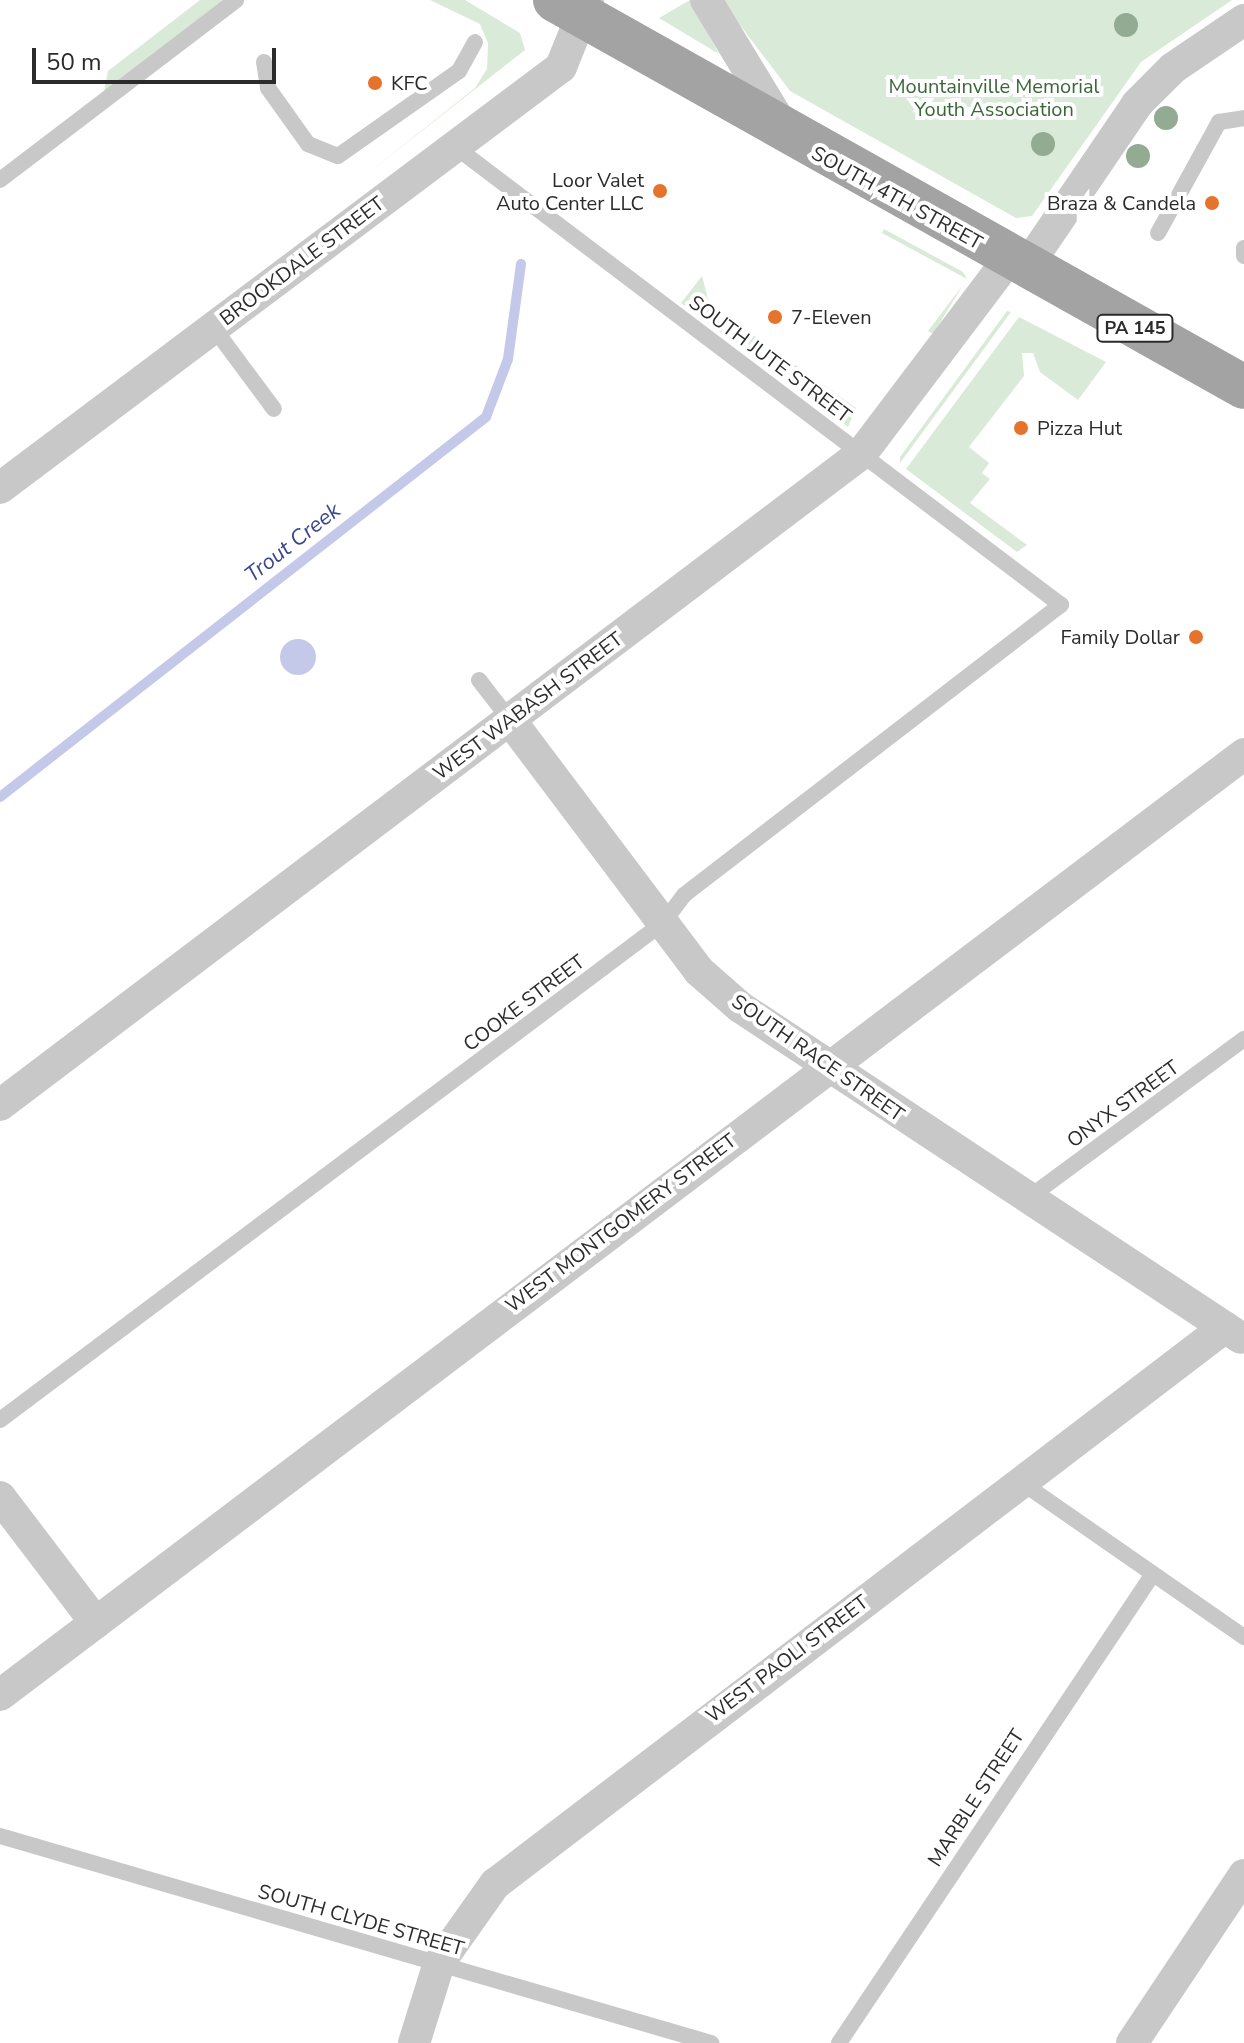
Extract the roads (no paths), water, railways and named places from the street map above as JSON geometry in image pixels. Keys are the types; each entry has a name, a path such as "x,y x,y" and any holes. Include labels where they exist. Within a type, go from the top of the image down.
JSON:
{"main road":[{"name":"SOUTH 4TH STREET","path":"574,5 794,140 1244,387"}],"street":[{"path":"706,0 794,140"},
{"name":"BROOKDALE STREET","path":"0,488 561,67 574,5"},
{"name":"WEST WABASH STREET","path":"0,1105 862,453 1016,264 1137,104 1173,68 1244,20"},
{"name":"SOUTH RACE STREET","path":"510,720 663,923 740,1007 1026,1200 1235,1334"},
{"name":"WEST MONTGOMERY STREET","path":"0,1695 1244,754"},
{"name":"WEST PAOLI STREET","path":"414,2043 439,1963 495,1884 1021,1482 1235,1334"},
{"path":"0,1497 96,1623"},
{"path":"1132,2043 1244,1875"}],"lane":[{"path":"0,180 236,0"},
{"path":"264,62 273,96 308,144 338,156 459,71 475,42"},
{"path":"1158,233 1219,122 1244,118"},
{"name":"SOUTH JUTE STREET","path":"454,146 1061,605"},
{"path":"1244,248 1244,256"},
{"path":"213,327 274,409"},
{"name":"COOKE STREET","path":"0,1420 663,923 684,895 1061,605"},
{"name":"SOUTH RACE STREET","path":"479,680 510,720"},
{"name":"ONYX STREET","path":"1026,1200 1243,1042"},
{"path":"1021,1482 1151,1577 1244,1637"},
{"name":"MARBLE STREET","path":"839,2043 1151,1577"},
{"name":"SOUTH CLYDE STREET","path":"0,1836 711,2043"}],"water":[{"path":"298,639 311,644 316,657 311,670 298,675 285,670 280,657 285,644"}],"waterway":[{"name":"Trout Creek","path":"0,797 486,417 508,359 521,264"}],"place":[{"name":"KFC","path":"375,83"},
{"name":"Loor Valet Auto Center LLC","path":"660,191"},
{"name":"Braza & Candela","path":"1212,203"},
{"name":"7-Eleven","path":"775,317"},
{"name":"Pizza Hut","path":"1021,428"},
{"name":"Family Dollar","path":"1196,637"}],"park label":[{"name":"Mountainville Memorial Youth Association","path":"994,98"}]}
